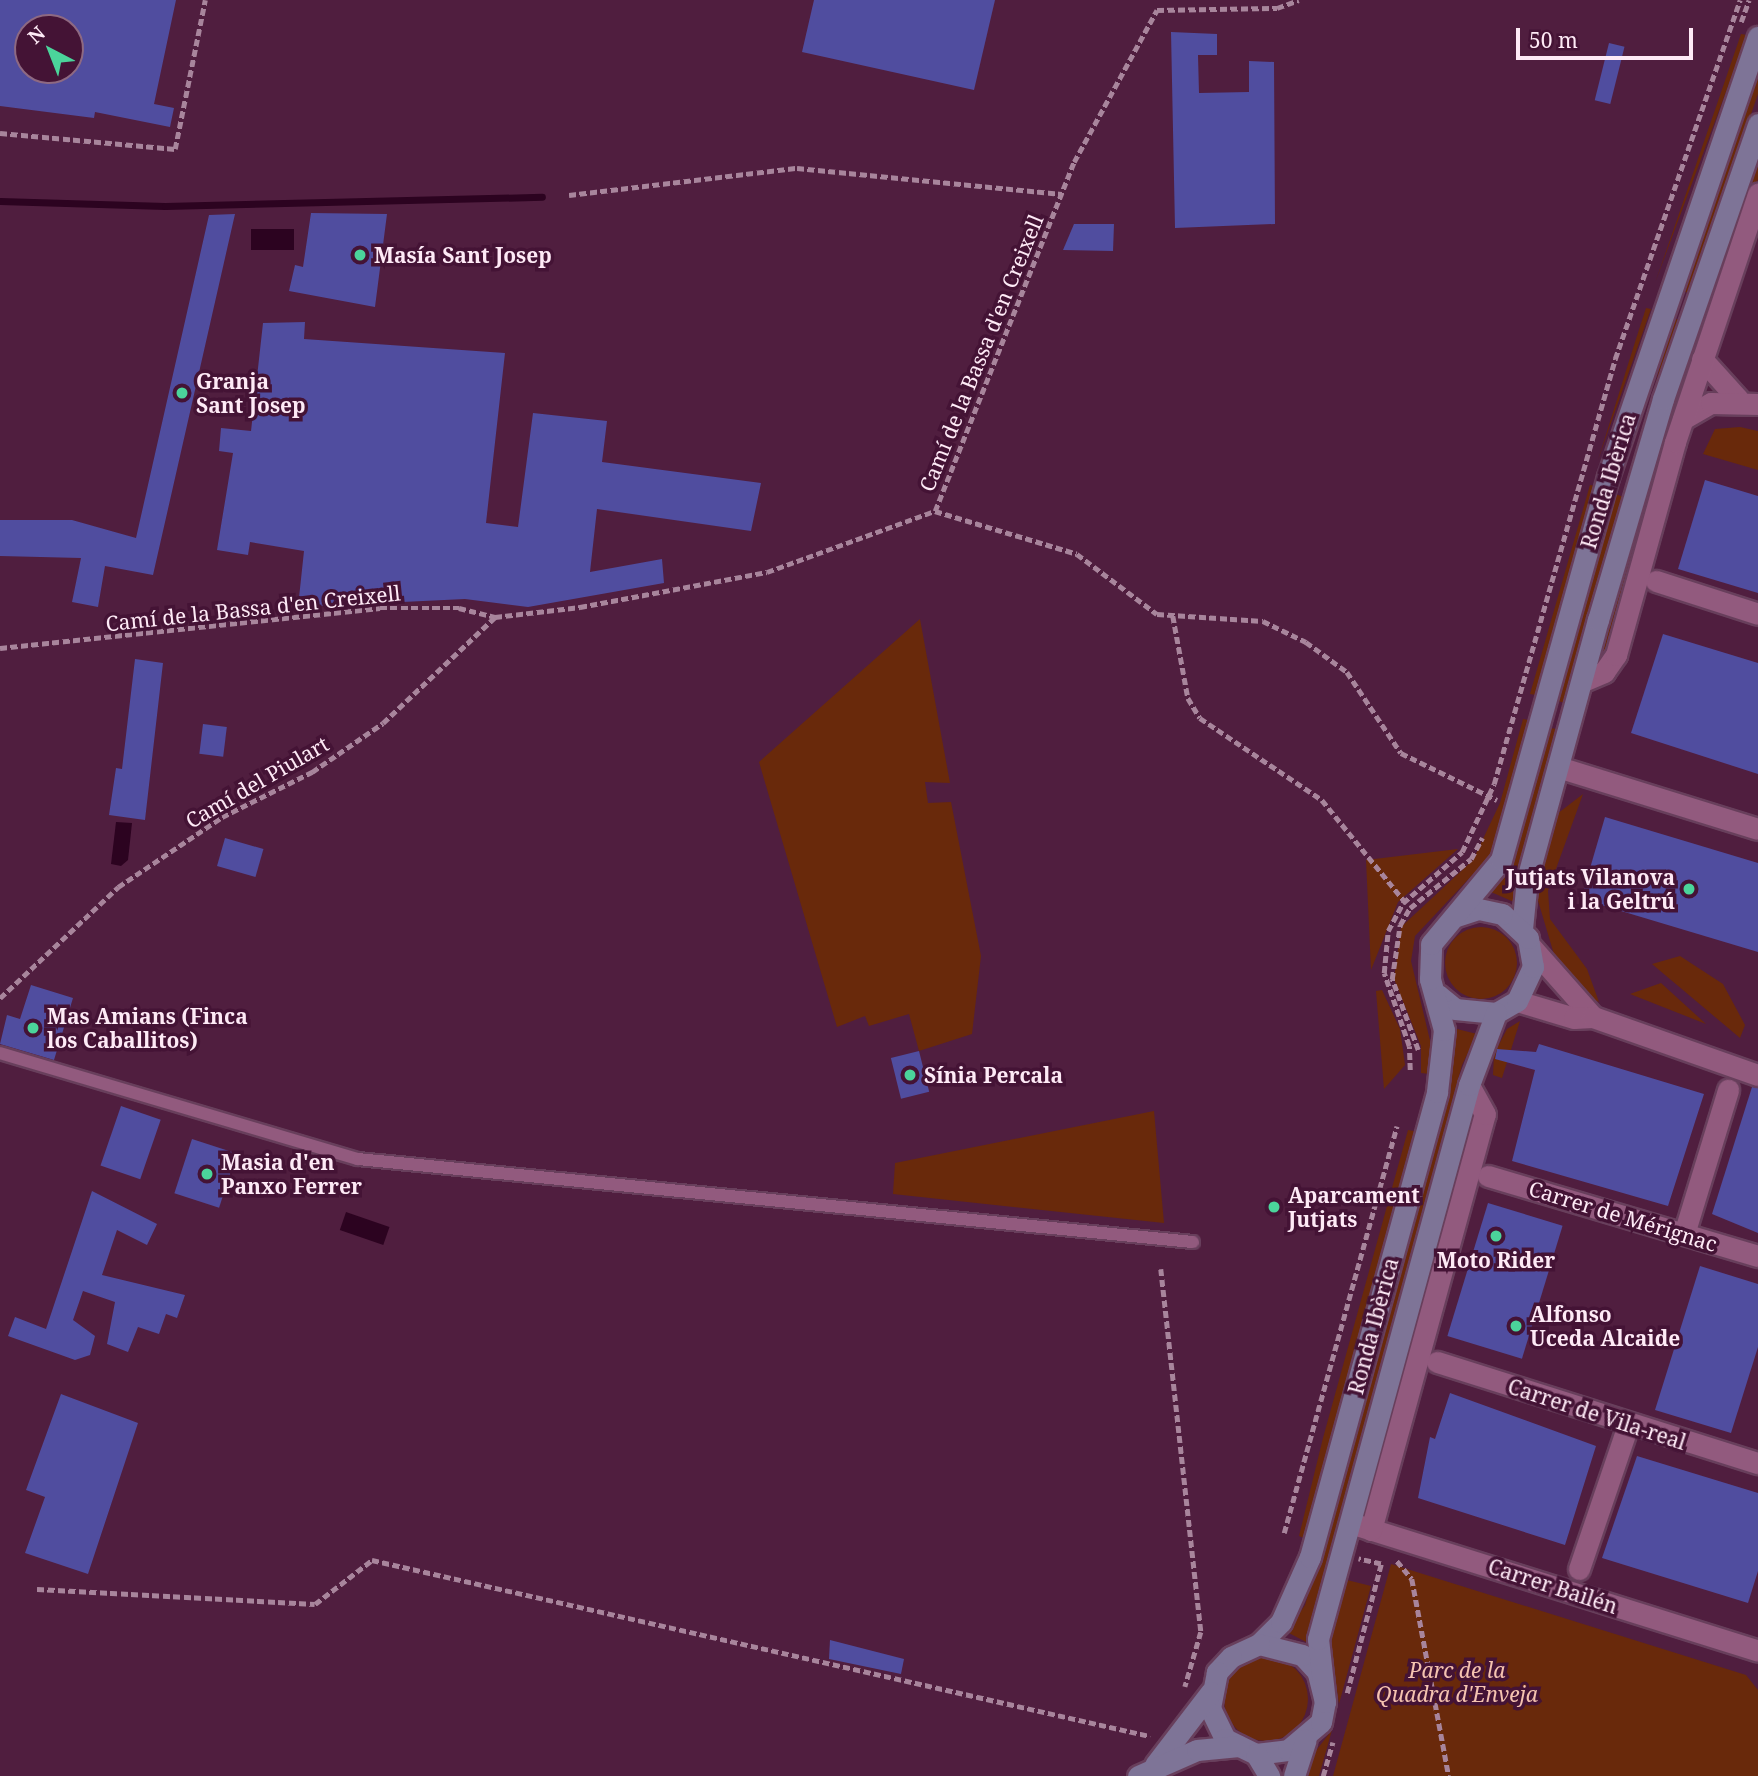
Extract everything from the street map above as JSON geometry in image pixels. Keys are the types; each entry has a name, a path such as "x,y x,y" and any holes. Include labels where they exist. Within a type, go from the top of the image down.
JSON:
{"street":[{"name":"Ronda Ibèrica","path":"1147,1771 1210,1692 1231,1657 1259,1644 1281,1622 1314,1546 1437,1092 1444,1041 1438,995 1430,979 1431,944 1501,860 1608,477 1758,37"},
{"name":"Ronda Ibèrica","path":"1522,929 1527,879 1663,399 1758,124"},
{"path":"1583,681 1604,672 1616,655 1683,419 1758,194"},
{"path":"1702,359 1748,402"},
{"path":"1683,419 1711,402 1748,402"},
{"path":"1656,581 1758,614"},
{"path":"1558,767 1758,829"},
{"path":"1454,917 1478,909 1502,914 1522,929 1532,948 1592,1017"},
{"path":"1438,995 1465,1012 1496,1013 1517,1001 1531,977 1532,948"},
{"path":"1517,1001 1574,1018 1592,1017 1758,1075"},
{"name":"Ronda Ibèrica","path":"1294,1776 1306,1740 1335,1701 1318,1639 1469,1085 1496,1013"},
{"path":"1371,1530 1485,1114 1469,1085"},
{"path":"1684,1234 1728,1090"},
{"name":"Carrer de Mérignac","path":"1488,1176 1758,1256"},
{"name":"Carrer de Vila-real","path":"1437,1362 1628,1425 1758,1463"},
{"path":"1579,1569 1628,1425"},
{"name":"Carrer Bailén","path":"1348,1523 1758,1651"},
{"path":"1259,1644 1302,1655 1317,1671 1335,1701"},
{"path":"1210,1692 1220,1731 1248,1750 1269,1776"},
{"path":"1147,1771 1197,1750 1248,1750 1306,1740"}],"lane":[{"path":"0,1054 358,1159 1193,1242"}],"path":[{"path":"0,133 175,149 205,0"},
{"name":"Camí de la Bassa d'en Creixell","path":"0,648 380,608 459,608 495,617 767,572 935,511 1062,194 1157,10 1277,8 1299,0"},
{"name":"Ronda Ibèrica","path":"1488,797 1615,359 1740,0"},
{"path":"569,195 797,168 1062,194"},
{"path":"935,511 1077,554 1157,614 1263,621 1306,642 1347,672 1401,753 1497,800"},
{"path":"1173,616 1188,698 1200,718 1322,800 1410,908"},
{"name":"Camí del Piulart","path":"0,998 118,887 222,817 312,772 383,723 495,617"},
{"name":"Ronda Ibèrica","path":"1284,1533 1397,1126"},
{"path":"1161,1269 1202,1632 1178,1701"},
{"path":"1392,1555 1412,1579 1449,1776"},
{"path":"37,1589 316,1604 372,1560 1148,1738 1156,1730"},
{"path":"1335,1701 1381,1564 1365,1561"},
{"path":"1323,1776 1334,1738"}],"green space":[{"path":"1741,34 1747,35 1655,283 1717,104"},
{"path":"1758,72 1758,94 1689,293 1681,291"},
{"path":"1758,156 1758,179 1715,303 1708,300"},
{"path":"1646,308 1651,309 1598,460 1636,339"},
{"path":"1672,318 1680,320 1641,474 1634,472"},
{"path":"1699,327 1707,329 1668,483 1661,481"},
{"path":"1740,427 1758,431 1758,470 1703,454 1715,429"},
{"path":"1590,485 1595,486 1536,695 1530,694"},
{"path":"1615,494 1624,497 1565,703 1558,701"},
{"path":"1643,504 1651,506 1604,654 1601,648"},
{"path":"920,619 950,783 925,782 928,803 951,802 981,956 972,1034 919,1051 909,1014 869,1026 865,1016 837,1027 759,762"},
{"path":"1523,719 1529,720 1492,854 1415,936 1411,961 1433,1053 1430,1074 1421,1073 1421,1046 1394,979 1401,927 1473,860 1500,803"},
{"path":"1550,728 1557,729 1514,902 1491,892 1514,855"},
{"path":"1583,794 1548,891 1550,919 1587,969 1599,1002 1584,995 1556,961 1536,894 1557,814"},
{"path":"1458,849 1398,902 1371,970 1366,860"},
{"path":"1481,927 1501,933 1511,943 1517,963 1511,983 1501,993 1481,999 1461,993 1451,983 1445,963 1451,943 1461,933"},
{"path":"1680,956 1723,984 1745,1025 1740,1038 1652,964"},
{"path":"1661,983 1706,1024 1630,994"},
{"path":"1382,990 1400,1029 1405,1065 1384,1089 1376,991"},
{"path":"1520,1021 1502,1078 1493,1075 1494,1054 1507,1029"},
{"path":"1457,1029 1477,1034 1462,1065 1306,1642 1287,1632 1305,1605 1338,1494 1449,1083"},
{"path":"1154,1111 1164,1223 893,1194 895,1163"},
{"path":"1408,1130 1414,1131 1304,1538 1299,1536 1323,1438"},
{"path":"1463,1145 1471,1147 1374,1500 1368,1497"},
{"name":"Parc de la Quadra d'Enveja","path":"1391,1564 1746,1675 1758,1690 1758,1776 1333,1776"},
{"path":"1347,1580 1371,1586 1339,1704 1330,1640"},
{"path":"1266,1657 1282,1660 1301,1676 1308,1699 1305,1715 1289,1734 1266,1741 1250,1738 1231,1722 1224,1699 1227,1683 1243,1664"},
{"path":"1332,1730 1319,1776 1302,1776 1304,1766"}],"shaded area":[{"path":"251,229 294,229 294,250 251,250"},
{"path":"116,822 132,823 128,860 121,866 111,864"},
{"path":"346,1212 389,1227 383,1245 340,1230"}],"building":[{"path":"0,0 176,0 154,104 174,108 170,127 95,112 94,118 0,106"},
{"path":"814,0 995,0 974,90 802,52"},
{"path":"1171,32 1217,34 1217,55 1198,55 1199,93 1249,92 1249,61 1274,62 1275,224 1175,228"},
{"path":"1609,43 1625,47 1610,104 1595,100"},
{"path":"311,213 387,214 375,307 289,291 295,265 303,267"},
{"name":"Granja Sant Josep","path":"235,214 153,575 105,566 98,607 72,602 81,558 0,556 0,520 72,520 136,538 209,215"},
{"path":"1074,224 1114,224 1113,251 1063,250"},
{"path":"305,322 304,339 505,353 486,523 518,527 533,413 607,421 602,462 761,483 751,531 597,509 590,572 662,559 664,583 528,607 465,599 298,607 304,551 250,542 248,555 217,550 233,453 219,451 221,428 251,431 263,323"},
{"path":"1705,480 1758,496 1758,593 1678,569"},
{"path":"1663,634 1758,663 1758,774 1631,733"},
{"path":"135,659 163,663 145,820 109,815 116,768 122,769"},
{"path":"203,724 227,727 223,757 199,754"},
{"path":"1605,817 1758,863 1758,952 1581,899"},
{"path":"225,838 263,849 255,877 217,866"},
{"name":"Mas Amians (Finca los Caballitos)","path":"31,985 73,998 54,1060 0,1044 7,1015 20,1019"},
{"path":"1539,1044 1704,1094 1668,1206 1512,1161 1535,1070 1495,1059 1497,1049 1536,1052"},
{"name":"Sínia Percala","path":"919,1051 929,1092 901,1099 891,1058"},
{"path":"1752,1087 1758,1088 1758,1233 1712,1214"},
{"path":"121,1106 161,1120 140,1179 100,1166"},
{"name":"Masia d'en Panxo Ferrer","path":"192,1139 237,1154 219,1208 174,1193"},
{"path":"92,1191 157,1224 147,1245 117,1230 102,1275 185,1295 177,1318 166,1314 159,1334 138,1327 128,1352 107,1344 115,1302 83,1291 73,1320 95,1336 90,1355 75,1360 8,1336 15,1317 46,1329"},
{"path":"1488,1203 1563,1226 1522,1359 1447,1336"},
{"path":"1700,1266 1758,1284 1758,1347 1731,1433 1655,1410"},
{"path":"1450,1393 1596,1446 1565,1545 1418,1498 1430,1437 1435,1439"},
{"path":"61,1394 138,1423 88,1574 25,1553 45,1497 26,1490"},
{"path":"1637,1456 1758,1493 1758,1571 1748,1603 1602,1558"},
{"path":"830,1640 904,1659 901,1674 829,1659"}],"waterway":[{"path":"0,201 165,206 542,197"}],"place":[{"name":"Masía Sant Josep","path":"360,255"},
{"name":"Granja Sant Josep","path":"182,393"},
{"name":"Jutjats Vilanova i la Geltrú","path":"1689,889"},
{"name":"Mas Amians (Finca los Caballitos)","path":"33,1028"},
{"name":"Sínia Percala","path":"910,1075"},
{"name":"Masia d'en Panxo Ferrer","path":"207,1174"},
{"name":"Aparcament Jutjats","path":"1274,1207"},
{"name":"Moto Rider","path":"1496,1236"},
{"name":"Alfonso Uceda Alcaide","path":"1516,1326"}]}
